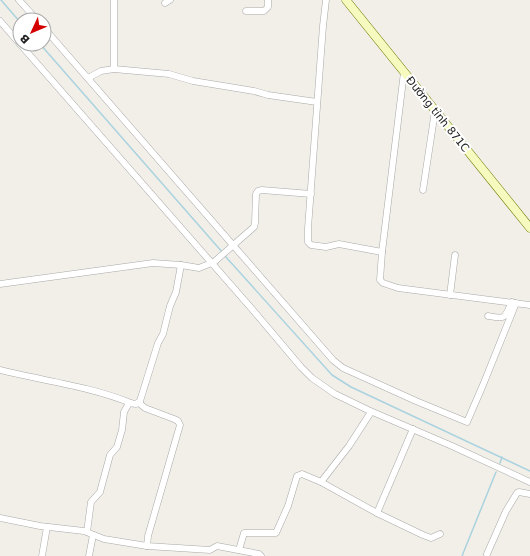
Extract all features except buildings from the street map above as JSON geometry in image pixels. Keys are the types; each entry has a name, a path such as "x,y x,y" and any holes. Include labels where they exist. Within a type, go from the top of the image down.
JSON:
{"main road":[{"name":"Đường tỉnh 871C","path":"346,0 530,228"}],"street":[{"path":"19,0 30,12"},
{"path":"114,0 114,69"},
{"path":"246,11 264,11 268,7 268,0"},
{"path":"326,0 308,228 309,244 326,247 339,244 382,252"},
{"path":"0,20 12,35"},
{"path":"52,37 219,230 338,364 416,401 467,422 483,385 514,303"},
{"path":"27,52 213,263 306,373 335,394 371,412 452,446 530,482"},
{"path":"88,78 101,71 114,69 169,74 193,81 268,95 318,102"},
{"path":"404,72 382,252 380,275 382,282 398,288 530,305"},
{"path":"424,190 435,111"},
{"path":"0,284 153,263 199,268 213,263 255,225 256,194 258,191 262,190 311,194"},
{"path":"450,295 456,255"},
{"path":"139,403 158,343 163,334 171,302 176,292 181,265"},
{"path":"488,316 504,317 514,303"},
{"path":"0,370 113,395 131,403 139,403 145,408 178,421 180,425 148,536 147,546"},
{"path":"89,556 90,502 100,492 110,455 117,447 126,408 131,403"},
{"path":"321,482 350,446 371,412"},
{"path":"377,512 413,429"},
{"path":"239,550 244,533 276,533 288,506 299,475 304,474 423,535 431,538 440,534"},
{"path":"487,554 506,511 517,493 530,494"},
{"path":"0,518 90,533 104,539 147,546 210,550 217,546 259,554 261,556"},
{"path":"42,556 47,527"}],"waterway":[{"path":"1,0 12,13"},
{"path":"47,52 223,253"},
{"path":"225,256 332,375 351,387 530,471"},
{"path":"500,463 502,457"},
{"path":"462,556 496,472"}]}
